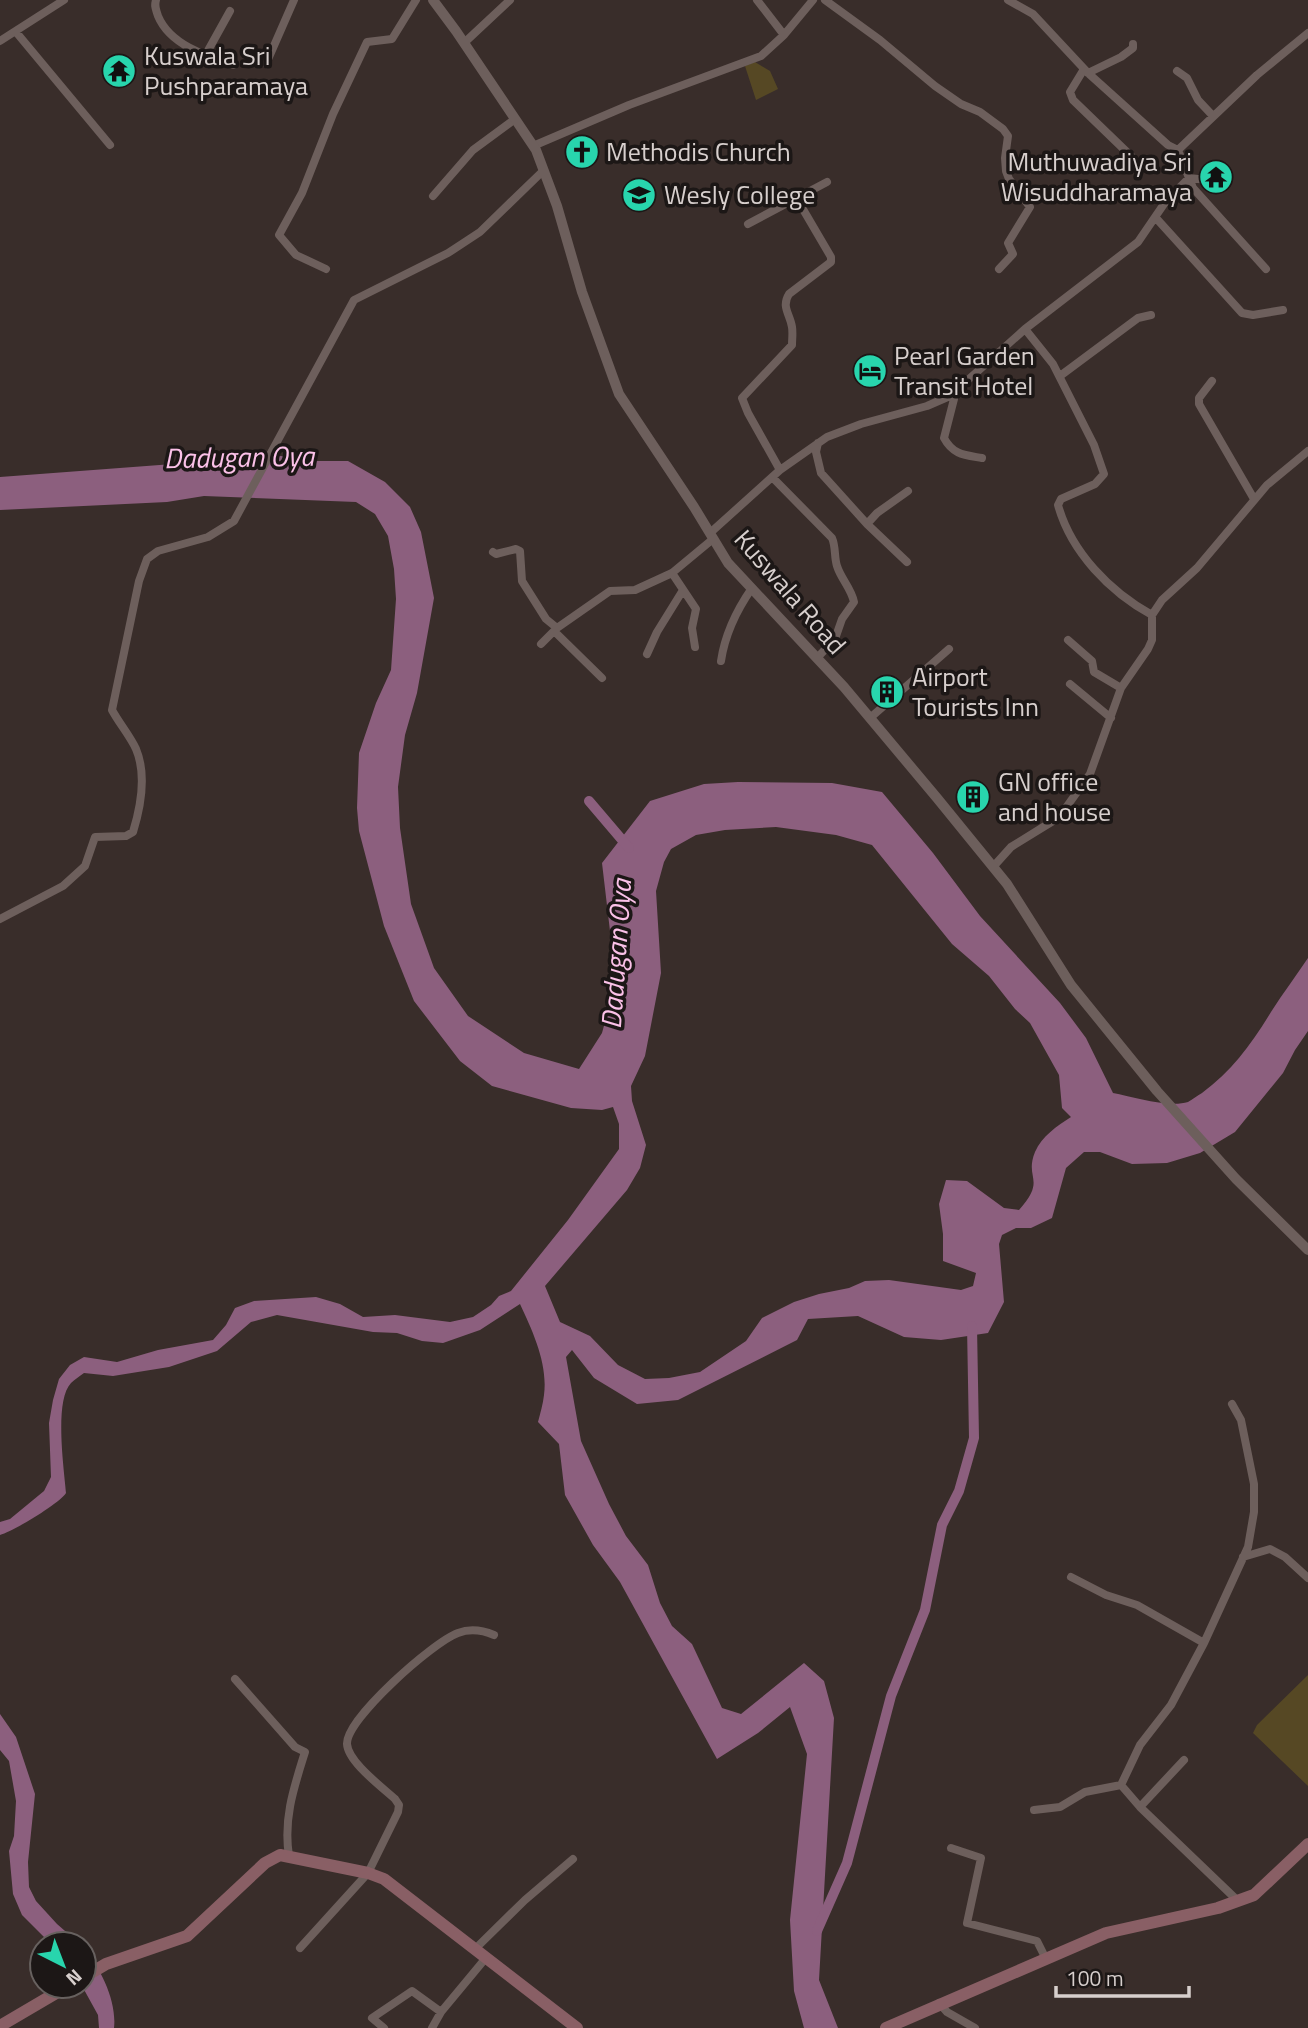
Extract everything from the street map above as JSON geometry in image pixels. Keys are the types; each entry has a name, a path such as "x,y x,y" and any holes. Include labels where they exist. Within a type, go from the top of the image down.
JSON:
{"main road":[{"path":"886,2028 1045,1957 1106,1933 1218,1908 1254,1895 1308,1844"},
{"path":"98,1969 187,1936 265,1863 280,1855 289,1856 384,1879 577,2028"},
{"path":"0,2026 44,2000"}],"street":[{"path":"0,41 64,0"},
{"path":"156,0 154,5 162,24 171,36 205,56 234,65"},
{"path":"266,64 294,0"},
{"path":"326,269 296,255 279,235 302,193 333,114 367,42 392,39 416,0"},
{"name":"Kuswala Road","path":"433,0 533,146 557,206 582,292 619,394 728,563 870,718 993,867 1031,919 1071,985 1157,1091 1237,1179 1308,1250"},
{"path":"464,43 510,0"},
{"path":"757,0 784,36"},
{"path":"533,146 629,105 761,56 784,36 813,0"},
{"path":"825,0 880,40 935,86 961,104 980,112 1008,136 1006,171 1030,207 1008,243 1013,254 999,269"},
{"path":"1008,0 1032,14 1086,71 1168,145 1178,150 1193,188 1266,269"},
{"path":"205,56 230,11"},
{"path":"16,32 110,145"},
{"path":"1178,150 1257,75 1308,33"},
{"path":"1132,157 1073,100 1070,92 1086,71 1121,57 1133,48 1133,44"},
{"path":"1177,71 1187,78 1198,100 1213,116"},
{"path":"433,196 473,150 515,119"},
{"path":"0,919 70,880 85,866 95,837 126,836 133,832 143,774 136,749 112,710 139,581 147,559 158,551 208,537 234,521 354,300 448,253 480,232 544,170"},
{"path":"1189,177 1207,180"},
{"path":"541,644 555,629 610,591 635,590 672,573 772,477 827,437 860,424 927,406 950,396 1025,329 1138,242 1167,201 1189,177"},
{"path":"748,224 827,182"},
{"path":"780,470 742,397 792,345 792,326 785,309 789,294 831,262 831,257 797,200"},
{"path":"1156,218 1242,313 1253,315 1283,310"},
{"path":"1060,376 1138,318 1151,315"},
{"path":"1025,329 1060,376 1094,445 1104,474 1095,484 1060,499 1058,505 1062,520 1075,545 1109,584 1152,615"},
{"path":"1212,382 1199,398 1199,404 1254,499"},
{"path":"950,396 954,399 944,438 949,448 959,454 982,458"},
{"path":"818,443 816,452 821,473 906,562"},
{"path":"993,867 1011,847 1053,821 1090,774 1121,688 1152,640 1152,615 1162,600 1197,568 1267,485 1308,451"},
{"path":"772,477 832,538 836,548 836,565 852,592 853,601 842,619 835,639 817,658"},
{"path":"867,524 877,513 908,491"},
{"path":"493,552 496,554 516,549 520,551 522,581 546,619 602,678"},
{"path":"672,573 696,609 692,628 695,647"},
{"path":"721,661 724,640 752,588"},
{"path":"647,654 683,590"},
{"path":"1068,640 1091,661 1094,672 1121,688"},
{"path":"870,718 948,649"},
{"path":"1070,684 1111,718"},
{"path":"1121,1785 1140,1745 1171,1705 1204,1643 1250,1536 1254,1484 1241,1420 1232,1404"},
{"path":"1243,1557 1270,1549 1285,1557 1308,1578"},
{"path":"1071,1577 1106,1595 1137,1605 1204,1643"},
{"path":"300,1948 368,1873 398,1812 399,1805 395,1799 351,1758 347,1745 349,1733 392,1682 433,1648 459,1632 480,1629 494,1635"},
{"path":"235,1679 295,1747 305,1752 289,1802 286,1836 289,1856"},
{"path":"1140,1807 1184,1760"},
{"path":"1121,1785 1140,1807 1238,1901"},
{"path":"1034,1810 1060,1807 1085,1792 1121,1785"},
{"path":"951,1848 981,1858 967,1923 1037,1941 1045,1957"},
{"path":"474,1950 525,1900 573,1859"},
{"path":"432,2028 441,2012 485,1959"},
{"path":"384,2028 372,2018 412,1991 441,2012"},
{"path":"939,2003 947,2012 975,2028"}],"shaded area":[{"path":"755,62 770,71 778,89 756,100 745,66"},
{"path":"1308,1675 1308,1786 1253,1733 1257,1725"}],"water":[{"name":"Dadugan Oya","path":"281,456 310,461 348,461 385,482 410,507 421,532 434,598 417,693 405,735 398,787 400,828 411,904 434,968 468,1016 524,1053 579,1069 602,1033 616,982 602,863 650,801 704,784 832,783 882,792 933,853 980,916 1060,1003 1086,1038 1113,1093 1180,1104 1202,1093 1241,1056 1308,958 1308,1031 1283,1073 1235,1132 1200,1153 1167,1163 1132,1164 1100,1152 1084,1152 1066,1168 1052,1218 1031,1228 1016,1228 1002,1235 999,1244 1004,1302 988,1333 941,1340 904,1337 858,1316 808,1319 797,1340 678,1400 637,1404 594,1378 572,1350 566,1357 581,1441 609,1504 626,1536 648,1565 660,1603 672,1626 692,1644 722,1708 741,1714 804,1663 824,1681 834,1718 819,1980 838,2028 804,2028 794,1991 790,1920 807,1754 790,1707 758,1733 717,1759 620,1582 593,1545 565,1495 559,1444 538,1422 544,1395 544,1372 534,1337 520,1304 480,1330 443,1343 422,1341 397,1333 373,1332 277,1315 251,1322 217,1351 169,1367 113,1376 84,1373 71,1383 63,1404 61,1435 66,1493 36,1516 0,1535 0,1522 10,1519 44,1491 51,1477 49,1423 59,1379 70,1365 84,1357 117,1362 158,1350 213,1340 226,1325 235,1308 254,1301 316,1297 340,1304 363,1317 395,1315 450,1322 473,1317 499,1296 511,1291 568,1220 619,1149 619,1124 613,1107 602,1110 571,1108 492,1086 460,1061 414,1001 384,926 359,831 357,808 359,753 376,703 391,670 396,599 388,536 375,514 356,502 204,496 167,502 0,510 0,477","holes":["776,827 836,835 872,845 952,944 989,976 1015,1009 1030,1023 1059,1075 1062,1108 1071,1117 1050,1132 1038,1146 1032,1161 1032,1192 1019,1210 1004,1208 967,1181 946,1180 939,1204 943,1261 976,1273 973,1286 961,1290 889,1280 865,1281 849,1288 819,1294 794,1302 762,1318 746,1341 700,1372 645,1379 618,1365 590,1336 560,1322 545,1286 627,1190 640,1168 646,1145 632,1101 631,1086 645,1056 661,973 656,891 664,862 671,849 696,835 725,830"]},
{"path":"0,1714 16,1737 35,1794 28,1862 29,1887 36,1901 64,1930 37,1930 22,1915 13,1894 9,1851 14,1836 16,1801 9,1761 0,1750"},
{"path":"98,1970 113,2007 114,2028 99,2028 98,2015 90,2000 98,2000"}],"waterway":[{"path":"589,801 629,848"},
{"path":"817,1931 847,1863 891,1696 925,1610 942,1525 959,1491 974,1438 972,1326"}],"place":[{"name":"Kuswala Sri Pushparamaya","path":"119,71"},
{"name":"Methodis Church","path":"582,152"},
{"name":"Muthuwadiya Sri Wisuddharamaya","path":"1216,177"},
{"name":"Wesly College","path":"639,195"},
{"name":"Pearl Garden Transit Hotel","path":"870,371"},
{"name":"Airport Tourists Inn","path":"887,692"},
{"name":"GN office and house","path":"973,797"}]}
